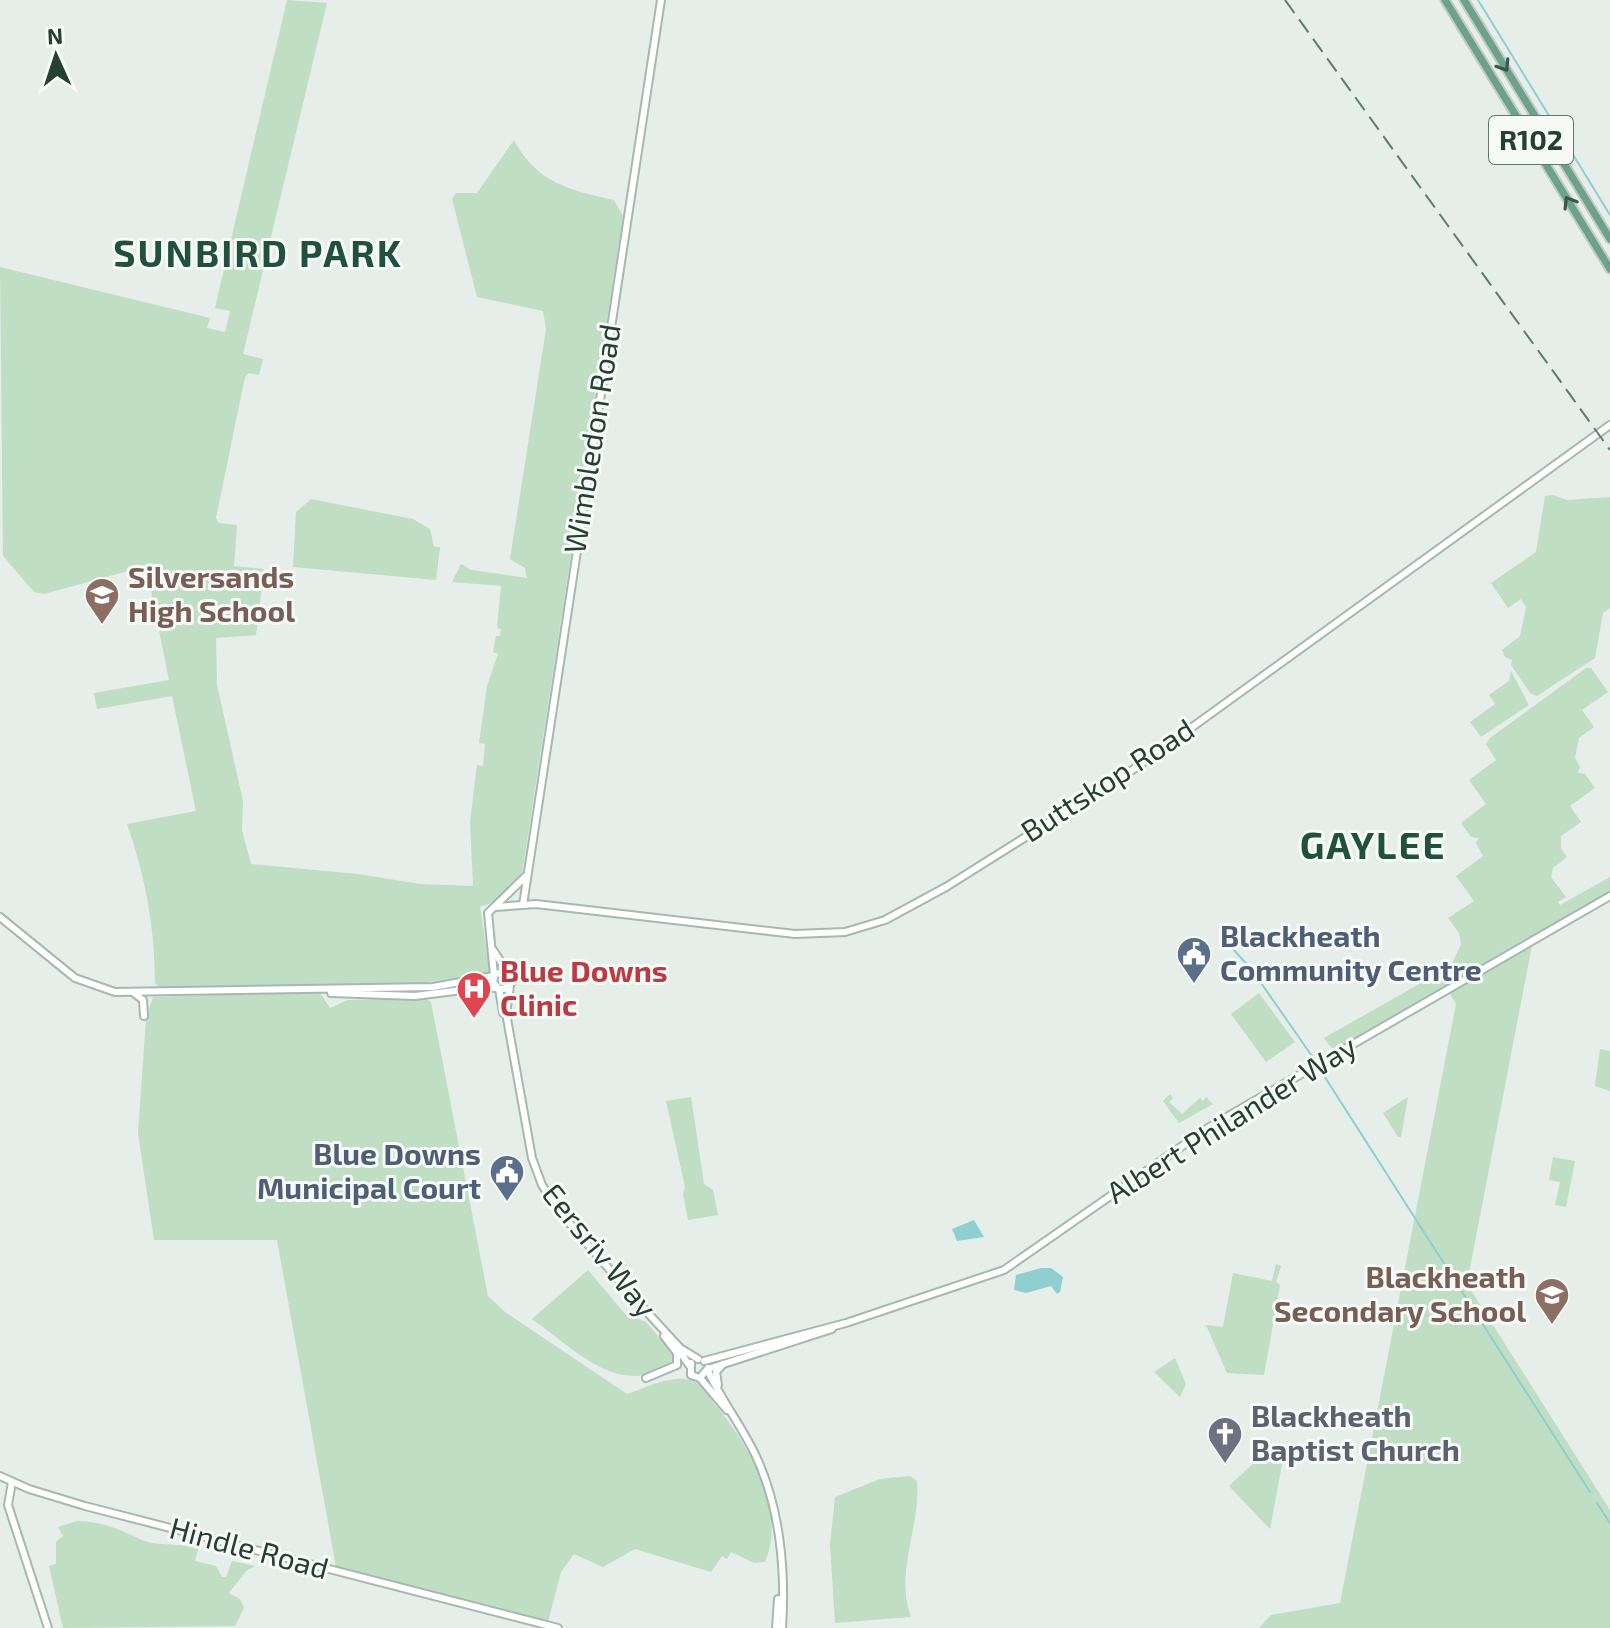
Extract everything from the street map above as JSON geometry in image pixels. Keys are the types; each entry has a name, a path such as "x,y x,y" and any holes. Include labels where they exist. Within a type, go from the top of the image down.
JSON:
{"main road":[{"name":"R102","path":"1445,0 1610,269"},
{"name":"R102","path":"1464,0 1610,239"}],"street":[{"name":"Wimbledon Road","path":"525,895 525,877 661,0"},
{"name":"Buttskop Road","path":"512,905 536,904 795,934 845,932 885,920 946,887 1137,767 1610,425"},
{"path":"498,988 487,916 525,877"},
{"name":"Buttskop Road","path":"514,889 536,904"},
{"path":"522,905 525,895"},
{"name":"Albert Philander Way","path":"708,1370 1004,1270 1183,1143 1610,896"},
{"path":"495,907 512,905 508,897"},
{"path":"0,917 75,978 104,990 134,993 433,987 494,976 500,970 507,971"},
{"path":"315,991 339,995 415,996 510,986 512,978 492,947"},
{"name":"Eersriv Way","path":"510,986 506,1013 532,1158 542,1185 558,1210 636,1300 680,1348 701,1360"},
{"name":"Eersriv Way","path":"498,988 525,1143 538,1185 555,1212 689,1365 691,1375 700,1378"},
{"path":"134,993 143,1000 144,1016"},
{"name":"Albert Philander Way","path":"689,1365 846,1323"},
{"path":"646,1378 677,1365 677,1353 664,1336"},
{"path":"737,1359 718,1368 715,1374 764,1476 777,1531 779,1628"},
{"path":"701,1360 731,1410"},
{"path":"708,1370 700,1378 735,1418"},
{"name":"Hindle Road","path":"0,1476 58,1498 558,1628"},
{"path":"12,1482 8,1505 48,1628"},
{"name":"Hindle Road","path":"500,1614 544,1628"}],"green space":[{"path":"287,0 327,3 243,354 263,359 259,375 249,373 245,377 216,518 219,523 237,525 234,566 264,569 256,635 216,638 217,685 243,801 242,830 251,864 358,874 420,884 473,886 470,822 477,765 483,766 485,744 479,743 487,686 498,654 493,652 496,636 500,636 501,629 497,628 501,586 452,582 461,564 471,570 527,578 525,568 510,559 546,329 543,311 477,297 452,199 456,193 477,193 514,140 523,155 544,175 569,188 614,200 623,216 522,874 497,901 480,907 490,972 422,983 160,988 155,983 148,902 127,824 196,811 172,696 97,709 94,693 169,680 146,566 44,594 34,592 3,556 0,267 210,318 207,328 225,332 230,311 215,308"},
{"path":"1553,495 1567,500 1610,497 1610,608 1603,613 1595,658 1537,696 1530,693 1511,665 1512,660 1505,657 1502,650 1520,636 1526,607 1521,599 1508,608 1491,583 1536,552 1545,496"},
{"path":"311,499 413,519 430,529 434,547 440,547 436,580 293,567 296,512"},
{"path":"1586,668 1591,668 1608,692 1582,710 1594,727 1579,738 1575,758 1580,767 1578,773 1585,774 1595,788 1570,806 1581,822 1561,836 1561,848 1567,857 1553,868 1551,877 1566,897 1558,902 1560,905 1610,877 1610,893 1334,1051 1324,1038 1451,966 1461,944 1459,933 1448,918 1474,901 1456,876 1483,856 1476,843 1479,838 1471,837 1461,823 1486,804 1469,780 1496,760 1486,744 1490,738"},
{"path":"1511,671 1529,705 1481,737 1470,722 1495,704 1489,695 1509,681"},
{"path":"1532,945 1467,1284 1610,1510 1610,1628 1259,1628 1271,1615 1340,1603 1456,1004 1449,992"},
{"path":"1259,993 1295,1042 1266,1062 1231,1014"},
{"path":"321,994 330,1008 348,1000 425,998 431,1002 488,1296 505,1312 627,1394 677,1379 693,1381 701,1386 742,1441 762,1480 771,1522 771,1542 765,1562 754,1563 731,1552 727,1559 722,1556 711,1572 635,1549 603,1567 574,1554 561,1572 548,1622 336,1567 277,1240 154,1240 138,1133 146,1018 153,997"},
{"path":"1600,1049 1610,1051 1610,1091 1595,1086"},
{"path":"1170,1094 1173,1098 1169,1102 1182,1114 1200,1098 1203,1101 1206,1097 1213,1104 1179,1123 1163,1101"},
{"path":"691,1097 704,1184 713,1190 718,1215 688,1220 683,1194 685,1187 666,1101"},
{"path":"1408,1097 1401,1137 1398,1137 1383,1113"},
{"path":"1553,1157 1575,1161 1566,1207 1555,1205 1560,1182 1549,1180"},
{"path":"1276,1264 1281,1266 1276,1282 1280,1285 1264,1375 1227,1373 1206,1325 1223,1327 1233,1273 1272,1281"},
{"path":"588,1270 625,1314 646,1322 673,1353 672,1365 652,1374 633,1376 615,1373 581,1355 532,1319"},
{"path":"1175,1358 1186,1384 1180,1397 1154,1372"},
{"path":"1258,1454 1283,1459 1270,1529 1229,1486 1259,1458"},
{"path":"910,1476 917,1481 905,1583 911,1617 835,1623 830,1545 835,1497 880,1479"},
{"path":"77,1521 111,1527 148,1542 198,1549 195,1561 216,1566 222,1577 226,1577 232,1561 255,1566 246,1571 229,1593 240,1599 244,1608 235,1626 63,1628 49,1566 56,1564 56,1542 63,1536 58,1527"}],"water":[{"path":"974,1220 984,1237 957,1241 952,1229"},
{"path":"1051,1268 1063,1277 1060,1292 1057,1294 1051,1286 1026,1293 1014,1290 1016,1275"}],"waterway":[{"path":"1478,0 1610,215"},
{"path":"1222,937 1252,970 1314,1059"},
{"path":"1321,1071 1590,1492"},
{"path":"1597,1503 1610,1523"}],"railway":[{"path":"1285,0 1610,450"}],"place":[{"name":"Silversands High School","path":"102,626"},
{"name":"Blackheath Community Centre","path":"1194,985"},
{"name":"Blue Downs Clinic","path":"474,1020"},
{"name":"Blue Downs Municipal Court","path":"507,1203"},
{"name":"Blackheath Secondary School","path":"1552,1326"},
{"name":"Blackheath Baptist Church","path":"1225,1465"}],"district":[{"name":"SUNBIRD PARK","path":"258,254"},
{"name":"GAYLEE","path":"1373,846"}]}
